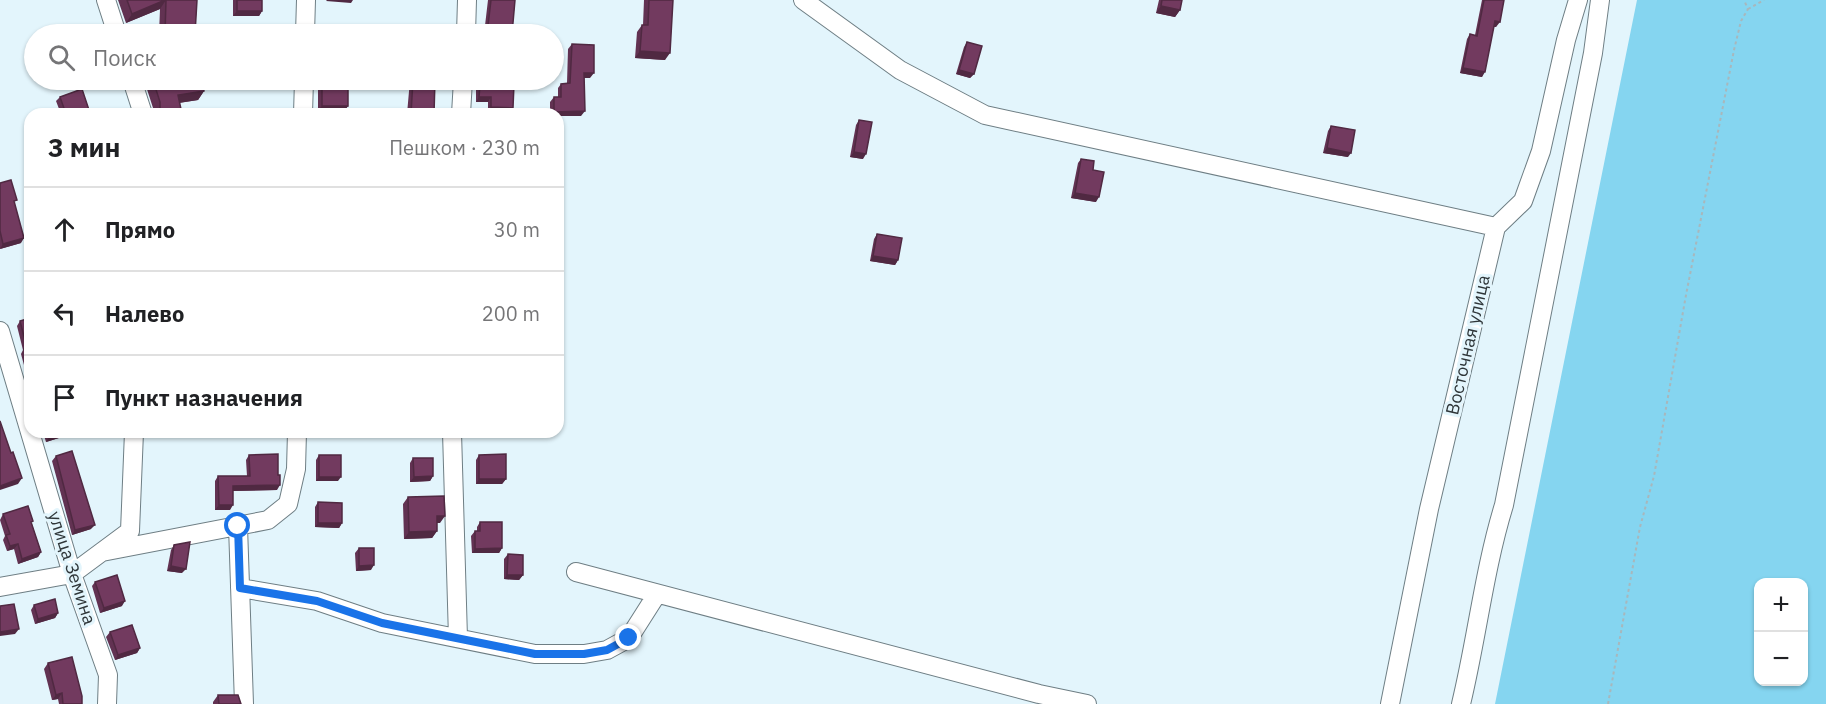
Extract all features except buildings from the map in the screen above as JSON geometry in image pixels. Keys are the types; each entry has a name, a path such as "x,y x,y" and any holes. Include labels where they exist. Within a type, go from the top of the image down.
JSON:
{"street":[{"path":"106,0 114,24"},
{"path":"305,24 306,0"},
{"path":"467,24 468,0"},
{"path":"803,0 900,70 985,115 1496,228 1523,201 1541,151 1566,40 1578,0"},
{"path":"1461,704 1494,539 1506,494 1593,53 1600,0"},
{"path":"135,90 141,108"},
{"path":"303,108 304,90"},
{"path":"461,108 462,90"},
{"name":"Восточная улица","path":"1390,704 1429,509 1496,228"},
{"name":"улица Земина","path":"0,331 24,412"},
{"name":"улица Земина","path":"32,438 72,574 108,675 107,704"},
{"path":"0,587 72,574 130,531 134,438"},
{"path":"102,552 268,520 288,504 296,469 297,438"},
{"path":"452,438 458,638"},
{"path":"238,526 244,704"},
{"path":"576,572 1039,694 1087,704"},
{"path":"240,588 317,601 382,623 535,654 584,654 607,650 629,638 657,594"}],"path":[{"path":"1743,0 1748,9"},
{"path":"1608,704 1640,527 1654,476 1686,295 1734,50 1741,21 1748,9 1764,0"}],"shaded area":[{"path":"1637,0 1826,0 1826,704 1495,704"}],"route":[{"path":"238,526 240,588 317,601 382,623 535,654 558,652 584,654 607,650 629,638"}]}
